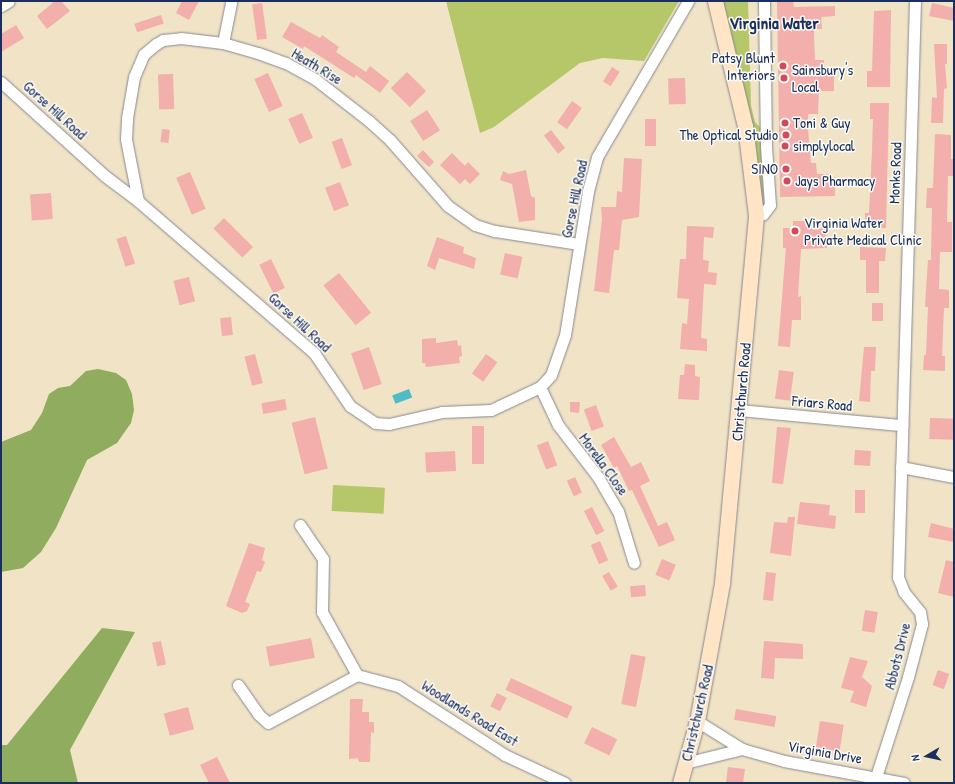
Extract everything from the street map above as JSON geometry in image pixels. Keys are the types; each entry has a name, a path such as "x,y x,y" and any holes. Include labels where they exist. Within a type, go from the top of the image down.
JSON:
{"main road":[{"name":"Christchurch Road","path":"680,783 697,721 722,582 739,410 762,213 745,126 715,1"}],"street":[{"path":"1,6 9,1"},
{"name":"Gorse Hill Road","path":"1,82 105,176 138,201 314,353 350,406 375,423 389,424 442,412 490,410 540,387 551,375 562,347 588,191 597,157 688,1"},
{"path":"762,213 770,198 766,146 764,1"},
{"name":"Monks Road","path":"901,467 915,1"},
{"path":"223,43 231,2"},
{"name":"Heath Rise","path":"138,201 129,161 126,132 129,98 144,54 163,40 181,38 223,43 286,63 315,79 346,101 390,140 448,206 475,225 534,238 579,244"},
{"name":"Morella Close","path":"540,387 558,425 598,477 618,511 634,563"},
{"name":"Friars Road","path":"739,410 902,425"},
{"path":"901,467 954,477"},
{"name":"Abbots Drive","path":"874,780 906,685 922,624 920,612 904,592 898,577 901,467"},
{"path":"238,685 258,714 268,723 357,675 322,612 323,559 300,525"},
{"name":"Woodlands Road East","path":"357,675 398,686 504,755 565,783"},
{"name":"Virginia Drive","path":"697,721 742,749 874,780 904,783"},
{"name":"Virginia Drive","path":"685,763 742,749"}],"green space":[{"path":"446,1 679,1 644,61 603,58 580,63 494,127 480,133"},
{"path":"723,1 748,1 751,106 755,122 760,127 764,207 761,208"},
{"path":"98,369 116,373 126,380 132,394 134,410 131,423 117,443 87,460 56,528 41,552 23,568 1,572 1,442 31,430 42,413 49,394 58,388 70,386 86,371"},
{"path":"333,485 385,488 384,514 332,511"},
{"path":"102,628 135,632 70,750 78,783 1,783 1,745 7,745"}],"water":[{"path":"409,389 412,397 395,404 392,395"}],"building":[{"path":"55,1 61,1 70,11 47,29 37,16"},
{"path":"182,1 199,1 189,20 176,13"},
{"path":"777,1 793,1 794,7 835,6 835,16 821,17 822,29 815,29 814,33 815,60 824,60 824,71 834,71 834,91 819,91 818,114 808,114 808,129 811,163 816,163 817,174 830,174 830,185 835,185 835,196 780,197"},
{"path":"262,3 267,39 257,40 252,4"},
{"path":"932,3 954,8 954,21 929,16"},
{"path":"891,10 890,87 867,87 867,71 872,71 874,11"},
{"path":"161,15 164,24 137,32 134,24"},
{"path":"291,22 320,38 322,35 339,47 336,52 366,72 370,66 389,81 380,93 356,75 354,78 304,46 303,49 282,37"},
{"path":"16,25 24,38 1,52 1,34"},
{"path":"934,44 947,44 947,64 945,64 947,88 944,89 943,123 931,123 932,97 937,98"},
{"path":"612,67 620,72 611,86 603,81"},
{"path":"407,72 426,91 410,107 391,88"},
{"path":"268,73 283,106 269,112 254,79"},
{"path":"173,74 174,109 159,110 158,75"},
{"path":"685,78 686,104 669,105 668,79"},
{"path":"572,101 582,108 567,129 557,122"},
{"path":"870,103 889,103 886,228 865,228 865,213 869,213 872,151 873,119 870,119"},
{"path":"427,110 440,130 423,141 410,121"},
{"path":"302,113 313,138 299,144 288,119"},
{"path":"645,119 656,119 656,146 645,146"},
{"path":"162,129 170,130 168,143 160,142"},
{"path":"551,130 565,148 558,154 544,136"},
{"path":"935,134 951,135 951,159 954,159 953,176 948,176 947,222 952,222 952,252 940,252 939,289 949,290 949,308 944,308 942,356 945,356 945,371 923,370 924,355 926,355 928,307 925,307 928,260 931,260 932,208 926,208 927,188 933,188"},
{"path":"342,138 352,165 342,169 332,142"},
{"path":"423,150 434,162 429,167 417,156"},
{"path":"452,153 465,166 468,162 480,174 470,184 465,179 460,184 440,165"},
{"path":"624,158 642,159 639,217 622,220 619,250 614,250 609,293 594,291 602,219 601,207 616,207 617,191 622,192"},
{"path":"526,170 531,196 535,198 535,220 519,222 512,184 500,180 503,171 509,174"},
{"path":"190,172 206,209 192,215 176,178"},
{"path":"340,182 349,205 334,211 325,188"},
{"path":"51,193 53,219 32,220 30,194"},
{"path":"224,218 253,247 242,258 213,229"},
{"path":"793,221 807,221 807,229 826,228 827,248 801,249 798,297 801,296 801,320 792,320 790,347 778,346 786,248 783,248 783,228 793,228"},
{"path":"687,226 714,227 713,238 704,237 703,260 709,261 708,272 717,273 716,285 704,284 701,338 707,339 707,351 680,349 682,323 687,324 689,299 677,298 680,259 686,259"},
{"path":"126,236 135,264 125,267 116,239"},
{"path":"437,237 464,247 463,253 476,258 474,269 439,258 435,270 427,266"},
{"path":"860,247 886,248 885,261 879,261 879,293 866,293 866,260 860,260"},
{"path":"505,253 523,257 518,278 500,274"},
{"path":"271,259 285,288 273,293 259,265"},
{"path":"339,273 371,313 356,325 323,286"},
{"path":"189,277 195,301 180,305 173,281"},
{"path":"872,303 883,303 883,321 872,321"},
{"path":"231,317 233,335 222,336 220,318"},
{"path":"436,338 436,343 457,340 458,346 461,345 462,356 459,357 460,363 426,367 425,363 422,363 422,339"},
{"path":"369,347 382,384 364,390 351,353"},
{"path":"864,347 876,347 875,371 871,371 870,402 859,401"},
{"path":"255,354 263,383 252,386 244,357"},
{"path":"486,354 497,362 483,382 472,373"},
{"path":"685,364 695,365 695,376 700,377 699,400 678,399 680,375 684,375"},
{"path":"779,370 794,372 790,401 775,399"},
{"path":"285,399 287,410 263,414 261,403"},
{"path":"570,402 580,402 579,413 570,412"},
{"path":"596,405 604,427 592,431 584,409"},
{"path":"315,417 328,468 305,474 292,423"},
{"path":"930,418 954,419 953,440 929,439"},
{"path":"472,426 484,426 484,464 472,464"},
{"path":"777,427 791,428 783,484 772,483"},
{"path":"614,437 631,467 641,462 650,481 640,486 658,526 667,522 675,540 659,547 632,490 629,491 617,466 614,468 601,445"},
{"path":"548,441 557,465 546,470 537,445"},
{"path":"855,450 871,451 870,466 854,465"},
{"path":"455,451 456,471 426,473 425,453"},
{"path":"575,477 582,493 574,496 567,481"},
{"path":"855,490 865,490 865,513 855,513"},
{"path":"800,502 830,505 829,515 836,516 835,529 797,524"},
{"path":"592,507 604,531 596,535 584,511"},
{"path":"788,517 795,517 791,556 770,553 774,522 787,523"},
{"path":"931,523 954,529 954,542 928,537"},
{"path":"600,541 608,560 599,564 591,545"},
{"path":"249,543 265,548 262,560 265,562 261,572 257,571 245,602 250,604 247,611 242,613 226,606"},
{"path":"662,559 676,565 669,581 655,575"},
{"path":"946,560 954,562 954,597 938,593"},
{"path":"609,572 618,587 611,591 602,576"},
{"path":"766,572 776,573 773,601 763,600"},
{"path":"645,585 646,596 631,597 630,586"},
{"path":"865,610 878,612 875,633 862,631"},
{"path":"311,638 315,658 270,666 266,647"},
{"path":"161,641 166,664 157,666 152,643"},
{"path":"764,641 803,644 803,659 775,658 774,679 761,678"},
{"path":"631,654 646,657 636,707 621,704"},
{"path":"850,657 868,661 862,677 872,686 866,707 850,702 854,691 841,688"},
{"path":"938,670 949,674 944,689 933,685"},
{"path":"511,678 573,707 567,719 506,690"},
{"path":"497,693 507,698 500,711 490,706"},
{"path":"350,699 363,699 362,712 369,712 369,722 374,722 374,733 371,732 370,762 359,762 358,758 349,759"},
{"path":"188,707 194,729 170,736 164,713"},
{"path":"736,709 776,716 774,727 734,720"},
{"path":"820,721 844,725 839,751 816,748"},
{"path":"592,727 617,739 609,755 584,743"},
{"path":"217,757 230,783 209,783 200,765"},
{"path":"728,767 745,769 743,783 726,783"}],"place":[{"name":"Patsy Blunt Interiors","path":"783,66"},
{"name":"Sainsbury's Local","path":"784,78"},
{"name":"Toni & Guy","path":"785,123"},
{"name":"The Optical Studio","path":"786,135"},
{"name":"simplylocal","path":"785,146"},
{"name":"SINO","path":"786,169"},
{"name":"Jays Pharmacy","path":"787,181"},
{"name":"Virginia Water Private Medical Clinic","path":"795,231"}],"district":[{"name":"Virginia Water","path":"774,23"}]}
